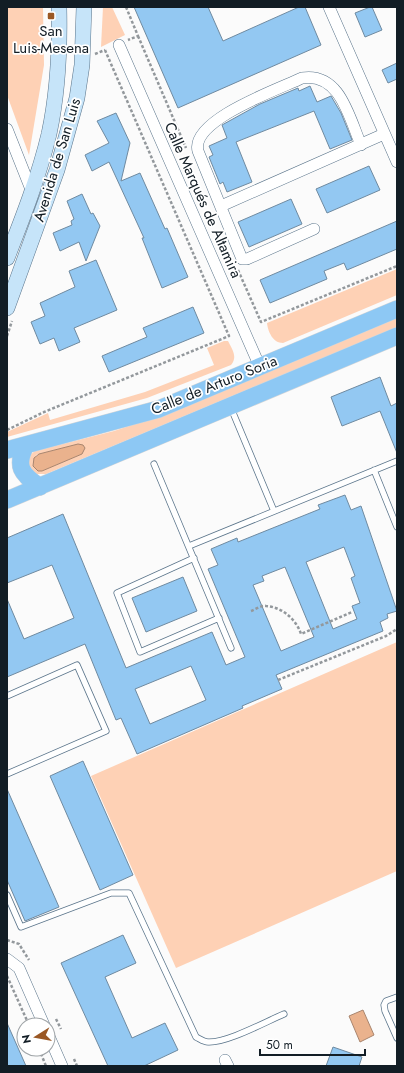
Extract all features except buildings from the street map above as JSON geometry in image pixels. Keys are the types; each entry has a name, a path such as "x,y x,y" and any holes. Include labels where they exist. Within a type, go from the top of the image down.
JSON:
{"main road":[{"name":"Calle de Arturo Soria","path":"7,450 159,409 397,309"},
{"name":"Calle de Arturo Soria","path":"7,500 397,336"},
{"path":"26,445 20,456 21,467 30,480 40,487"}],"street":[{"name":"Avenida de San Luis","path":"7,258 32,192 49,134 59,62 60,7"},
{"name":"Avenida de San Luis","path":"7,308 57,170 78,98 82,65 84,7"},
{"path":"329,7 397,162"},
{"name":"Calle Marqués de Altamira","path":"119,45 260,367"},
{"path":"314,228 242,259 198,151 196,144 199,137 227,112 302,78 313,76 327,82 339,93 361,145"},
{"path":"7,129 32,192"},
{"path":"221,206 384,134"},
{"path":"7,959 18,968 40,1017"},
{"path":"56,1052 62,1066"}],"lane":[{"path":"230,406 274,511"},
{"path":"189,546 397,461"},
{"path":"154,464 231,648"},
{"path":"374,470 397,527"},
{"path":"194,558 117,593 140,652 219,618"},
{"path":"7,696 77,665 106,731 7,774"},
{"path":"7,895 21,927 111,893 129,893 196,1037 205,1042 212,1042 238,1035 284,1014"},
{"path":"397,997 386,1001 384,1011 397,1038"}],"path":[{"path":"7,430 44,412 229,336 105,50"},
{"path":"261,322 397,266"},
{"path":"251,611 265,605 283,611 298,625 301,634 352,612"},
{"path":"278,680 386,636 397,629"},
{"path":"7,976 25,1017"}],"shaded area":[{"path":"7,7 43,7 44,65 29,155 7,95"},
{"path":"103,7 112,7 125,35 101,47"},
{"path":"397,269 397,295 283,343 276,341 270,333 267,323"},
{"path":"397,318 397,327 46,474 34,474 28,464 29,456 35,451 114,431 171,412","holes":["78,444 82,454 42,471 33,466 36,455"]},
{"path":"224,341 228,341 234,353 234,359 231,365 147,398 7,437 7,432 48,413 50,420 145,392 214,365 207,348"},
{"path":"78,444 83,445 85,448 82,454 42,471 38,471 33,466 34,458 39,454"},
{"path":"397,642 397,871 176,968 91,776"},
{"path":"363,1010 374,1035 360,1042 349,1016"}],"place":[{"name":"San Luis-Mesena","path":"51,16"}]}
